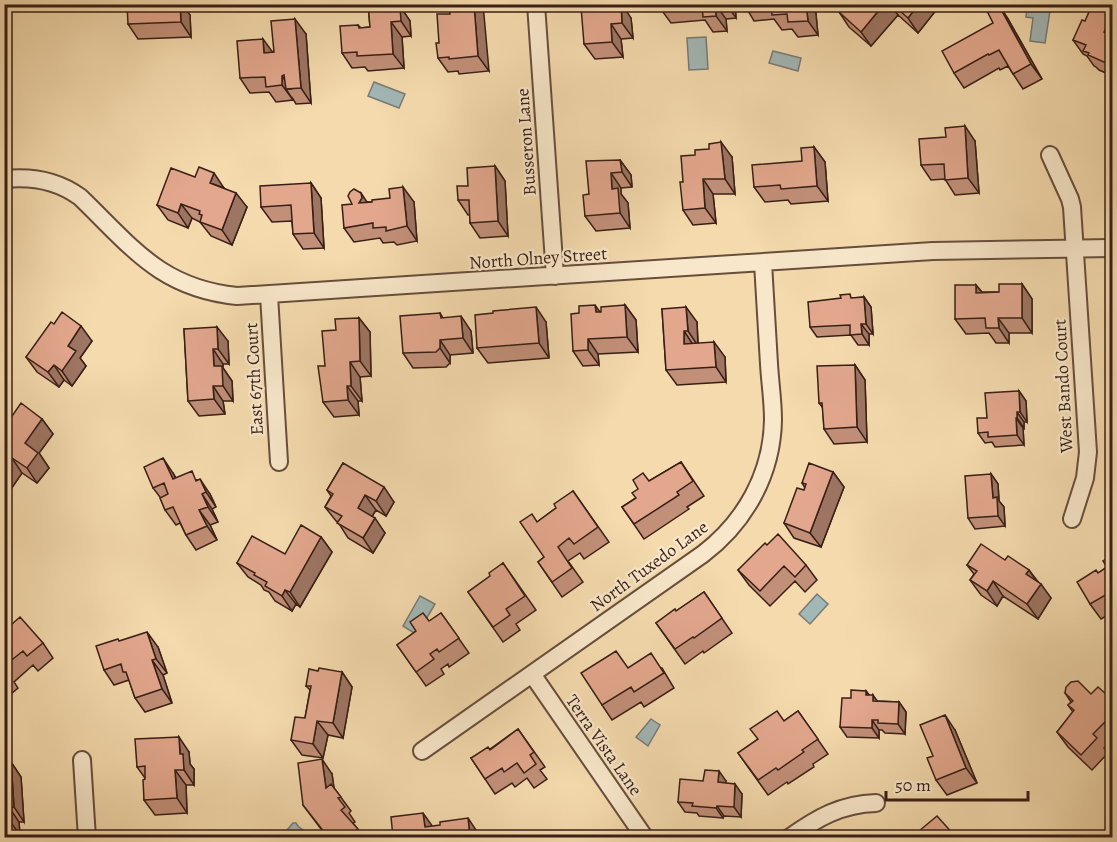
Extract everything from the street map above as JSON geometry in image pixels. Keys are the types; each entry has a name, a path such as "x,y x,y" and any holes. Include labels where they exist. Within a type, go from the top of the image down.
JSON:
{"street":[{"name":"Busseron Lane","path":"536,4 555,276"},
{"name":"West Bando Court","path":"1050,155 1070,199 1088,452 1085,478 1072,519"},
{"name":"North Olney Street","path":"4,179 33,178 68,189 80,197 152,266 185,285 237,296 942,251 1113,248"},
{"name":"North Tuxedo Lane","path":"422,751 710,549 730,530 748,507 763,475 770,448 772,421 763,263"},
{"name":"East 67th Court","path":"269,295 279,462"},
{"name":"Terra Vista Lane","path":"532,674 645,837"},
{"path":"82,760 87,837"},
{"path":"789,837 825,814 846,807 876,803"}],"shaded area":[{"path":"1027,7 1050,11 1045,43 1030,41 1033,18 1026,17"},
{"path":"706,37 708,69 689,70 687,38"},
{"path":"773,51 801,58 798,71 769,63"},
{"path":"374,82 405,94 399,108 368,96"},
{"path":"817,594 828,604 810,624 799,614"},
{"path":"420,596 435,604 417,635 403,626"},
{"path":"651,719 660,725 648,746 636,737"},
{"path":"293,823 315,837 289,837 287,830"}],"building":[{"path":"127,4 180,4 181,22 128,24"},
{"path":"368,4 394,4 394,7 400,7 401,21 391,22 393,54 357,56 357,52 342,53 340,26 370,27"},
{"path":"449,4 474,4 478,56 438,58 437,14 450,14"},
{"path":"588,4 621,4 622,23 611,24 612,42 584,44 581,7 588,7"},
{"path":"660,4 715,4 716,16 703,17 702,5 660,8"},
{"path":"767,4 806,4 808,21 788,22 787,14 772,15 771,6"},
{"path":"844,4 884,4 861,32 839,12"},
{"path":"892,4 919,4 908,18"},
{"path":"998,4 1031,64 1013,74 999,50 954,73 942,51 993,23 987,11"},
{"path":"1092,5 1112,13 1104,32 1113,36 1113,66 1088,55 1089,53 1083,51 1086,45 1073,40"},
{"path":"295,19 301,88 286,89 284,75 282,85 266,87 265,77 240,78 237,41 263,39 264,53 274,52 271,21"},
{"path":"965,126 968,178 945,180 944,164 921,165 919,139 946,137 945,128"},
{"path":"721,142 725,179 703,179 705,208 683,210 680,182 683,182 681,156 695,155 695,150 709,149 709,144"},
{"path":"814,147 817,186 781,189 780,185 754,187 752,165 802,161 801,148"},
{"path":"1107,150 1113,150 1113,173 1109,173"},
{"path":"620,160 622,172 611,173 612,189 618,188 620,213 585,216 583,195 589,194 586,161"},
{"path":"495,166 498,221 470,223 469,200 458,200 457,186 468,186 467,168"},
{"path":"199,167 214,173 210,183 236,193 222,230 200,222 202,215 199,214 200,211 181,204 178,213 157,205 171,168 195,177"},
{"path":"311,183 314,233 293,234 291,205 261,207 260,186"},
{"path":"403,187 407,226 386,231 386,227 373,228 373,223 344,228 342,205 352,204 348,196 354,189 361,193 362,198 359,203 390,198 389,189"},
{"path":"999,284 1022,284 1022,318 998,318 999,328 986,328 985,318 955,319 955,285 976,285 976,293 999,292"},
{"path":"850,294 851,298 864,297 866,324 861,324 862,334 850,335 850,325 810,327 808,302 841,298 840,295"},
{"path":"595,305 596,312 601,312 601,307 625,305 627,337 588,339 588,350 573,351 571,314 579,313 579,306"},
{"path":"536,307 539,343 477,348 475,315"},
{"path":"686,307 688,331 684,331 684,344 714,342 716,367 666,370 662,309"},
{"path":"62,312 81,326 68,346 76,351 62,371 54,365 48,372 26,357 51,322 54,324"},
{"path":"440,313 441,318 461,316 463,338 440,340 440,348 436,352 403,353 400,316"},
{"path":"359,318 360,361 350,362 351,386 347,386 348,400 323,402 318,366 325,366 322,331 336,330 335,319"},
{"path":"217,327 218,349 213,349 214,366 222,366 223,386 213,386 214,399 188,401 184,329"},
{"path":"855,365 857,427 824,429 822,403 819,403 817,366"},
{"path":"1019,391 1020,412 1017,412 1016,418 1017,435 988,437 988,432 978,433 977,418 987,418 985,393"},
{"path":"21,403 42,419 25,443 38,453 27,468 12,458 4,468 4,419 8,422"},
{"path":"163,458 173,479 192,471 196,481 200,479 206,492 202,494 208,507 199,510 207,526 186,535 173,507 165,510 160,498 168,494 164,483 153,488 144,467"},
{"path":"681,462 693,481 677,492 679,495 634,524 622,507 636,498 632,493 638,489 633,480 643,473 649,481"},
{"path":"343,463 384,487 376,501 365,495 358,508 375,518 363,538 337,523 342,516 325,507 333,494 327,490"},
{"path":"809,463 833,472 810,533 784,523 797,488 804,490 806,484 802,483"},
{"path":"991,474 993,498 997,497 998,516 968,518 965,476"},
{"path":"573,491 598,527 574,544 569,538 558,547 572,568 552,582 538,562 544,557 520,522 532,514 537,522 556,508 554,504"},
{"path":"301,525 321,537 290,592 285,590 282,596 265,586 267,582 254,575 255,573 237,563 252,536 285,554"},
{"path":"778,534 806,565 795,577 784,566 760,591 738,570 765,543 767,545"},
{"path":"981,544 1005,560 1008,556 1029,570 1026,574 1041,584 1027,604 993,581 987,591 970,580 977,571 967,565"},
{"path":"1113,551 1113,598 1109,593 1090,604 1077,582 1096,570 1098,573 1107,567 1103,561 1112,555 1110,552"},
{"path":"503,563 525,596 506,609 510,615 493,627 468,592"},
{"path":"704,592 722,618 675,649 656,623"},
{"path":"423,613 429,621 441,613 459,638 439,652 437,649 430,654 434,659 416,672 397,645 416,631 410,622"},
{"path":"20,617 43,643 27,656 23,651 4,666 4,631"},
{"path":"147,632 156,659 152,660 162,689 135,698 121,664 104,670 96,646"},
{"path":"616,651 628,668 651,653 664,673 634,692 631,687 602,705 581,673"},
{"path":"319,668 342,672 333,723 317,721 313,744 291,740 295,717 305,718 311,686 306,686 309,669 318,671"},
{"path":"1078,681 1091,694 1098,687 1113,700 1113,714 1093,734 1097,738 1081,755 1057,732 1074,710 1068,705 1073,701 1065,693 1066,687 1071,682"},
{"path":"851,690 866,691 866,695 873,695 873,701 899,702 898,724 878,723 878,720 872,720 872,728 840,727 842,698 851,698"},
{"path":"777,711 784,721 798,711 818,739 778,770 776,768 758,780 738,753 758,739 750,729"},
{"path":"945,715 966,768 936,780 927,758 933,756 920,725"},
{"path":"518,729 534,752 530,755 536,764 524,773 517,763 504,772 502,768 485,779 471,758 488,747 490,750"},
{"path":"179,737 184,770 175,770 177,798 144,800 145,766 137,767 135,739"},
{"path":"322,759 326,788 331,784 345,807 341,810 358,829 346,837 328,837 303,805 298,763"},
{"path":"11,762 14,807 9,807 9,820 4,821 4,763"},
{"path":"705,770 719,771 718,782 735,784 734,807 692,806 693,803 678,802 680,779 703,781"},
{"path":"423,813 425,827 440,825 440,822 468,818 470,837 393,837 391,817"},
{"path":"937,816 955,836 924,837 919,831"},
{"path":"32,835 33,837 4,837 4,836"},
{"path":"153,835 153,837 123,837 123,836"}]}
